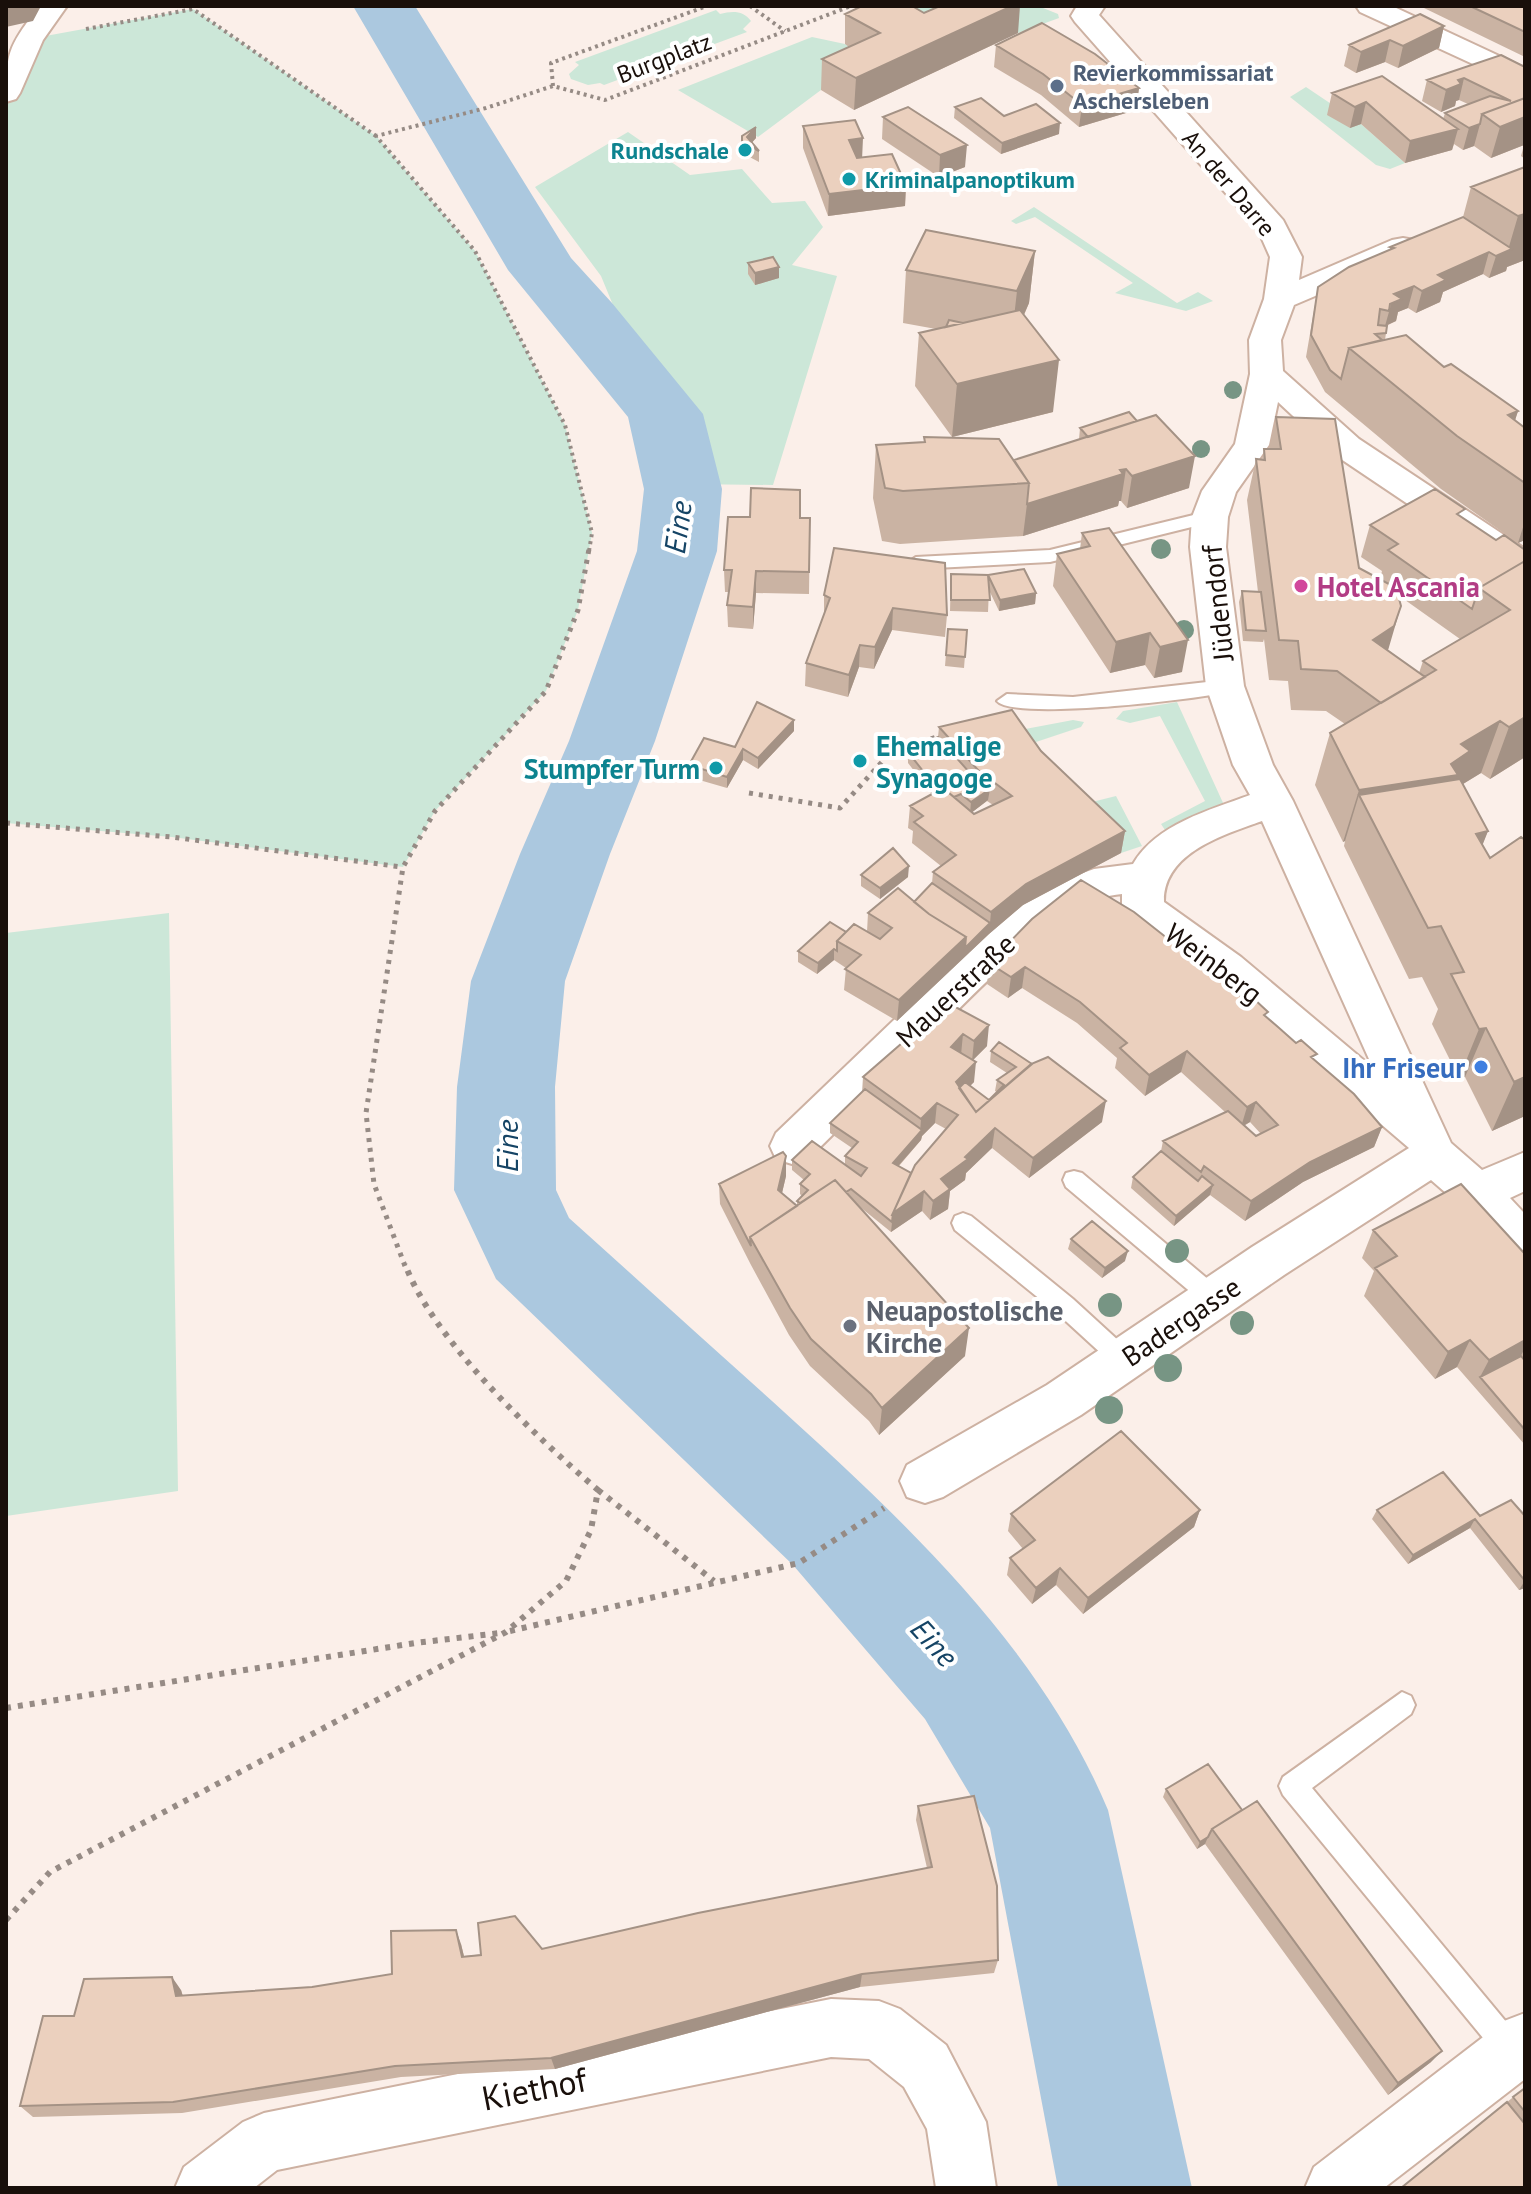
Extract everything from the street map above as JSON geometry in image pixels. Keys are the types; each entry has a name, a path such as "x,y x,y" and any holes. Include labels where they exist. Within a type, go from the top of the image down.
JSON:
{"street":[{"path":"6,93 18,42 53,6"},
{"name":"An der Darre","path":"1091,6 1085,16 1272,227 1286,257 1280,299"},
{"path":"1370,6 1525,79"},
{"path":"1210,517 1219,491 1252,445 1267,374 1265,340 1280,299 1426,238"},
{"path":"1267,374 1347,447 1525,566"},
{"name":"Jüdendorf","path":"1210,517 1208,547 1225,686 1253,765"},
{"name":"Weinberg","path":"1253,765 1273,801 1430,1147"},
{"path":"1144,878 1160,856 1190,835 1273,801"},
{"name":"Weinberg","path":"1144,878 1143,909 1226,968 1430,1147 1525,1246"},
{"name":"Mauerstraße","path":"792,1146 983,960 1044,910 1075,892 1108,880 1144,878"},
{"name":"Badergasse","path":"925,1481 1064,1400 1430,1147"},
{"path":"1477,1193 1525,1170"},
{"name":"Kiethof","path":"205,2188 264,2143 831,2028 879,2030 925,2066 956,2122 966,2188"},
{"path":"1335,2188 1519,2047"}],"lane":[{"name":"Jüdendorf","path":"895,562 925,564 1050,556 1210,517"},
{"path":"1007,723 1073,704 1225,686"},
{"path":"1007,701 1073,704"},
{"path":"1074,1180 1214,1298"},
{"path":"963,1223 1065,1306 1124,1360"},
{"path":"1402,1705 1293,1786 1519,2047"}],"path":[{"name":"Burgplatz","path":"707,6 551,63 553,86 605,100 851,6"},
{"path":"750,6 785,31"},
{"path":"18,42 193,9 376,136 475,251 565,425 592,533 578,610 546,691 435,811 403,867 366,1113 374,1184 413,1286 463,1354 546,1445 715,1582"},
{"path":"834,13 843,18"},
{"path":"376,136 486,108 553,86"},
{"path":"749,793 840,808 891,752 931,737 1007,723"},
{"path":"6,823 171,837 403,867"},
{"path":"6,1708 415,1643 506,1632 799,1563 925,1481"},
{"path":"6,1920 50,1872 506,1632 566,1581 591,1530 598,1490"}],"green space":[{"path":"884,6 1038,6 1058,14 1059,18 1018,33 923,44"},
{"path":"193,9 376,136 475,251 565,425 592,533 578,610 546,691 435,811 403,867 172,837 6,823 6,93 29,39"},
{"path":"716,10 720,14 733,12 744,15 751,21 743,29 747,32 604,85 588,85 571,79 569,74 579,65 575,62"},
{"path":"812,37 845,44 878,64 821,90 758,137 678,90"},
{"path":"1306,87 1361,124 1405,163 1390,169 1376,165 1290,97"},
{"path":"628,132 690,175 742,169 772,203 805,201 823,227 792,265 837,276 773,485 687,484 601,276 535,187"},
{"path":"1034,207 1177,303 1198,292 1213,301 1186,311 1115,293 1133,283 1035,217 1016,224 1011,221"},
{"path":"1177,702 1224,805 1167,833 1161,824 1205,801 1160,716 1130,723 1116,719 1123,711"},
{"path":"1073,720 1084,722 1081,727 1036,742 1049,763 1088,803 1116,796 1142,846 1121,853 1038,773 1010,732"},
{"path":"169,913 178,1491 6,1516 6,933"}],"building":[{"path":"862,6 912,6 924,13 940,6 1012,6 856,78 822,59 880,33 845,14"},
{"path":"1470,6 1525,6 1525,32"},
{"path":"1420,14 1444,26 1403,46 1390,40 1361,52 1349,45"},
{"path":"1042,23 1095,54 1139,88 1082,105 1043,74 996,45"},
{"path":"1501,55 1525,67 1525,98 1482,114 1480,124 1469,128 1445,113 1490,96 1511,101 1464,78 1458,80 1461,84 1446,90 1427,80"},
{"path":"1382,76 1458,129 1410,141 1366,102 1355,107 1332,93"},
{"path":"981,98 1004,116 1036,104 1060,123 1002,143 955,107"},
{"path":"1525,98 1525,117 1500,127 1482,114"},
{"path":"908,107 967,145 940,155 883,117"},
{"path":"855,120 863,138 849,140 857,158 892,154 906,185 829,194 803,126"},
{"path":"756,127 747,137 759,151 742,142 742,136"},
{"path":"1525,167 1525,214 1518,216 1471,187"},
{"path":"1463,217 1512,249 1496,256 1489,252 1438,275 1446,280 1422,291 1414,286 1394,294 1402,299 1390,304 1389,311 1380,309 1378,325 1387,326 1386,333 1375,334 1382,340 1349,348 1341,379 1330,370 1311,335 1318,287 1349,267 1394,248 1390,247"},
{"path":"926,230 1035,251 1017,291 906,270"},
{"path":"773,257 779,267 755,273 748,263"},
{"path":"1020,310 1059,360 957,384 919,333"},
{"path":"949,320 963,323 946,327"},
{"path":"1406,335 1444,367 1451,364 1518,411 1508,415 1525,428 1525,483 1457,436 1349,348"},
{"path":"1129,412 1137,421 1088,437 1080,428"},
{"path":"1156,415 1195,456 1132,476 1126,469 1120,470 1123,474 1027,504 1029,483 1014,460"},
{"name":"Hotel Ascania","path":"1276,417 1335,419 1359,568 1389,584 1398,595 1401,606 1394,626 1373,640 1425,677 1381,703 1337,671 1301,669 1298,641 1279,640 1256,459 1265,460 1264,449 1281,449"},
{"path":"924,437 999,439 1029,483 903,491 885,488 876,445 925,442"},
{"path":"751,488 800,490 800,518 810,518 809,572 756,571 753,607 727,605 732,570 724,570 728,517 750,517"},
{"path":"1435,489 1465,509 1457,514 1496,540 1504,535 1525,550 1525,561 1479,588 1472,609 1388,550 1398,544 1370,525"},
{"path":"1109,528 1188,640 1160,647 1150,633 1116,642 1057,554 1090,546 1082,533"},
{"path":"834,548 945,563 947,615 893,608 875,647 860,645 849,675 806,663 830,598 824,595"},
{"path":"1525,561 1525,717 1509,727 1500,721 1461,744 1470,751 1451,764 1458,775 1359,790 1330,733 1436,670 1423,661 1510,610 1479,588"},
{"path":"1024,569 1036,593 1000,600 988,575"},
{"path":"951,574 988,575 990,600 951,600"},
{"path":"1242,591 1261,592 1266,631 1246,630"},
{"path":"948,629 967,630 965,657 946,655"},
{"path":"757,702 794,720 758,758 743,749 727,777 689,765 704,738 735,747"},
{"path":"1012,710 1041,751 1125,831 1026,884 991,912 933,872 956,855 914,822 923,816 910,806 943,788 974,814 1012,796 978,770 939,727"},
{"path":"938,737 977,781 990,789 971,802 961,794 954,797 943,788 938,790 908,752"},
{"path":"1460,779 1488,831 1476,834 1490,858 1521,837 1525,840 1525,1077 1514,1082 1486,1028 1479,1029 1451,974 1464,972 1441,926 1428,928 1359,795"},
{"path":"893,848 909,866 880,888 861,875"},
{"path":"1081,880 1134,912 1248,1002 1253,998 1268,1012 1264,1015 1296,1043 1301,1040 1317,1054 1311,1057 1354,1094 1382,1127 1310,1162 1251,1201 1204,1166 1201,1172 1163,1141 1228,1111 1256,1136 1278,1125 1256,1102 1247,1107 1187,1051 1149,1075 1120,1048 1127,1043 1080,1002 1025,967 1011,977 989,963 1032,919"},
{"path":"932,883 990,923 965,948 966,937 914,902"},
{"path":"898,888 929,914 966,937 899,1000 845,969 861,955 837,941 854,924 880,939 892,928 868,913"},
{"path":"830,922 846,932 837,941 837,951 834,949 818,963 798,951"},
{"path":"948,1003 989,1025 974,1041 963,1034 951,1047 976,1062 956,1082 976,1112 1031,1064 1048,1057 1106,1101 1033,1158 995,1128 965,1157 968,1159 941,1179 950,1189 933,1201 924,1191 893,1213 915,1165 958,1115 937,1103 921,1119 863,1077"},
{"path":"999,1042 1032,1064 976,1112 959,1088 965,1082 989,1100 1004,1085 997,1080 1016,1067 991,1051"},
{"path":"865,1089 922,1130 893,1163 911,1173 892,1222 851,1189 846,1192 835,1180 800,1203 797,1201 808,1190 800,1184 810,1174 792,1160 812,1141 861,1176 867,1168 845,1156 858,1142 830,1123"},
{"path":"1161,1151 1198,1181 1202,1176 1213,1185 1176,1216 1133,1177"},
{"path":"783,1152 786,1156 778,1190 797,1206 750,1237 751,1246 719,1184"},
{"path":"835,1180 969,1328 882,1408 811,1339 750,1237"},
{"path":"1461,1184 1525,1254 1525,1340 1489,1360 1470,1340 1448,1352 1375,1268 1397,1256 1373,1230"},
{"path":"1092,1221 1128,1251 1105,1268 1071,1239"},
{"path":"1521,1356 1525,1361 1525,1430 1480,1377"},
{"path":"1121,1431 1200,1510 1088,1598 1060,1568 1036,1588 1010,1558 1035,1540 1011,1514"},
{"path":"1443,1472 1480,1516 1511,1500 1525,1516 1525,1581 1475,1519 1413,1555 1377,1510"},
{"path":"1208,1764 1242,1810 1212,1829 1208,1837 1200,1842 1166,1789"},
{"path":"974,1796 997,1886 998,1960 862,1974 551,2058 395,2066 173,2102 20,2106 43,2016 74,2016 84,1979 172,1977 176,1996 312,1987 392,1974 391,1931 456,1930 462,1957 481,1955 478,1923 515,1916 542,1949 698,1913 932,1867 918,1806"},
{"path":"1257,1801 1442,2051 1398,2083 1212,1829"},
{"path":"1525,2088 1525,2112 1513,2097"},
{"path":"1507,2102 1525,2124 1525,2188 1401,2188"}],"waterway":[{"name":"Eine","path":"384,6 543,270 587,318 665,414 683,489 677,551 612,741 565,854 518,981 506,1087 505,1190 532,1248 833,1529 967,1679 1047,1810 1125,2188"}],"place":[{"name":"Revierkommissariat Aschersleben","path":"1057,86"},
{"name":"Rundschale","path":"745,150"},
{"name":"Kriminalpanoptikum","path":"849,179"},
{"name":"Hotel Ascania","path":"1301,586"},
{"name":"Ehemalige Synagoge","path":"860,761"},
{"name":"Stumpfer Turm","path":"716,768"},
{"name":"Ihr Friseur","path":"1481,1067"},
{"name":"Neuapostolische Kirche","path":"850,1326"}]}
